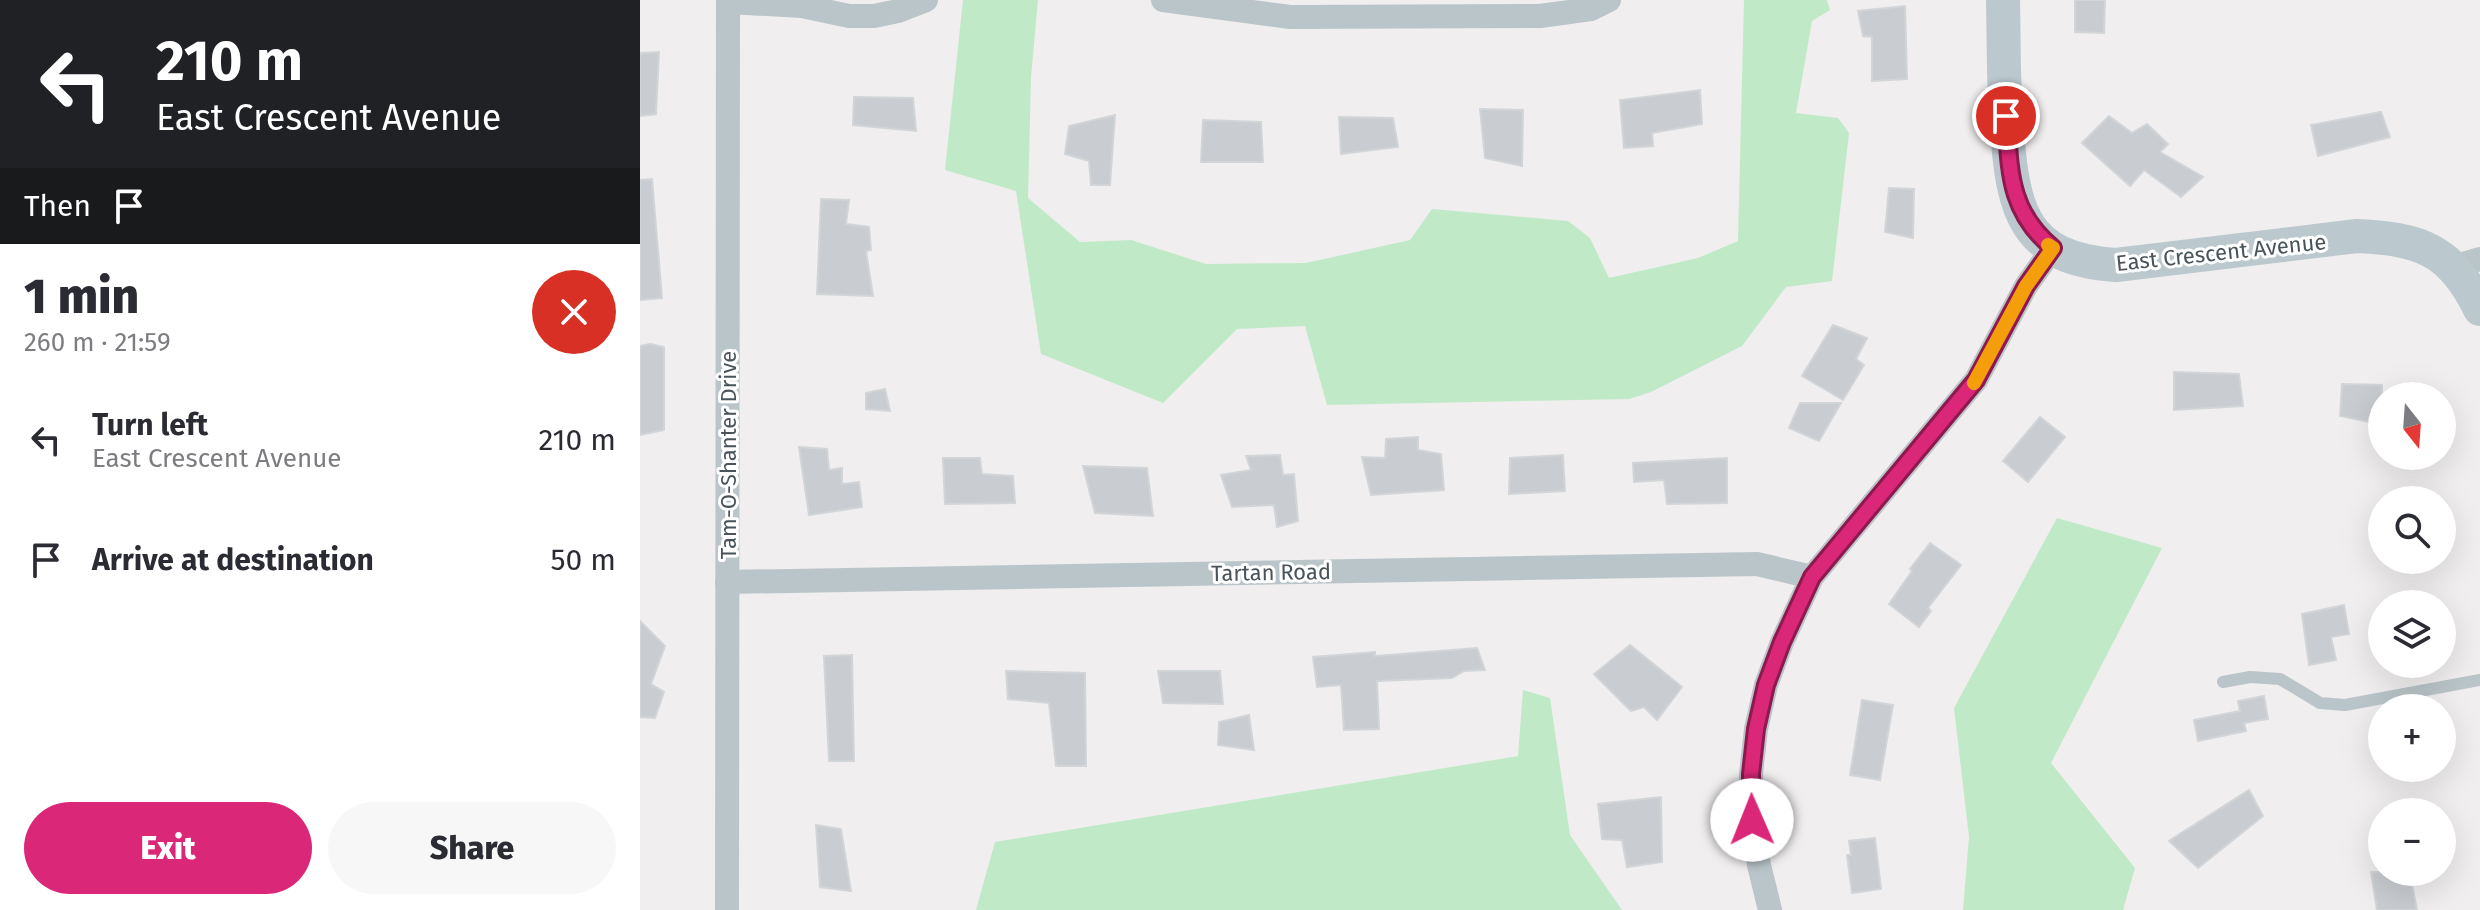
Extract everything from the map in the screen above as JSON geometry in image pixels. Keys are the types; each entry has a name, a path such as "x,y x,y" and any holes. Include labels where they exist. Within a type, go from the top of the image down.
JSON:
{"street":[{"path":"728,1 802,6 849,16 874,16 926,0"},
{"path":"1179,1 1290,17 1540,16 1591,9 1609,0"},
{"name":"East Crescent Avenue","path":"2003,0 2006,116 2012,185 2026,221 2053,248 2090,264 2116,265 2357,236 2414,242 2466,263 2465,281 2480,309"},
{"name":"Tam-O-Shanter Drive","path":"727,910 728,1"},
{"path":"1770,910 1752,820 1751,774 1756,729 1766,685 1782,642 1812,577 1976,380 2026,286 2053,248"},
{"name":"Tartan Road","path":"727,582 1757,564 1812,577"}],"lane":[{"path":"2223,682 2250,677 2280,679 2320,703 2345,705 2480,680"}],"green space":[{"path":"963,0 1038,0 1031,77 1028,198 1080,242 1131,240 1206,264 1306,263 1410,240 1432,209 1568,221 1590,238 1609,278 1698,258 1738,241 1744,0 1827,0 1830,10 1812,21 1796,113 1838,118 1849,133 1832,281 1786,287 1742,346 1651,392 1629,399 1327,405 1305,326 1237,329 1163,403 1041,354 1016,191 945,170"},
{"path":"2057,518 2162,548 2051,763 2135,868 2123,910 1963,910 1969,837 1954,708"},
{"path":"1523,690 1550,698 1570,835 1622,910 976,910 995,842 1518,756"}],"building":[{"path":"2075,0 2105,0 2104,33 2075,32"},
{"path":"1905,6 1907,79 1872,81 1872,37 1863,36 1858,11"},
{"path":"659,52 656,114 640,116 640,53"},
{"path":"1700,90 1702,124 1652,133 1653,146 1624,148 1620,100"},
{"path":"854,97 913,98 916,131 853,125"},
{"path":"1480,109 1523,110 1522,166 1485,158"},
{"path":"2381,112 2390,137 2318,156 2311,125"},
{"path":"1115,115 1110,185 1091,185 1089,161 1065,154 1069,126"},
{"path":"2109,116 2132,133 2147,124 2168,144 2160,152 2203,177 2181,197 2144,170 2130,186 2082,143"},
{"path":"1339,117 1393,118 1398,147 1341,154"},
{"path":"1203,120 1261,122 1263,162 1201,162"},
{"path":"652,179 662,298 640,300 640,180"},
{"path":"1889,188 1914,189 1913,238 1885,232"},
{"path":"821,199 849,200 846,224 869,227 871,250 866,251 873,296 817,294"},
{"path":"1833,325 1867,338 1856,359 1864,365 1843,400 1802,376"},
{"path":"650,344 664,347 664,430 640,435 640,346"},
{"path":"2174,372 2239,374 2243,406 2174,410"},
{"path":"2342,384 2368,385 2368,422 2340,416"},
{"path":"885,389 890,411 866,409 866,393"},
{"path":"1800,403 1841,403 1819,441 1789,428"},
{"path":"2040,417 2065,437 2028,482 2003,461"},
{"path":"1418,437 1418,450 1441,454 1444,490 1371,495 1362,457 1385,458 1386,439"},
{"path":"799,447 827,449 829,470 842,468 842,484 859,482 862,507 809,515"},
{"path":"1280,455 1283,475 1294,474 1298,521 1277,527 1274,505 1232,507 1221,475 1251,470 1246,456"},
{"path":"1563,455 1565,491 1509,494 1510,458"},
{"path":"943,458 980,458 982,474 1013,476 1015,503 945,504"},
{"path":"1727,458 1727,503 1667,504 1664,480 1634,482 1633,463"},
{"path":"1083,466 1147,468 1153,516 1095,513"},
{"path":"1930,543 1961,565 1928,608 1931,611 1919,627 1889,604"},
{"path":"2344,605 2349,634 2331,637 2336,660 2309,665 2302,614"},
{"path":"640,621 665,646 651,684 664,692 655,718 640,717"},
{"path":"1630,645 1682,687 1657,720 1644,707 1631,711 1594,674"},
{"path":"1477,648 1485,670 1464,671 1452,678 1377,681 1379,729 1344,730 1341,685 1317,687 1313,657"},
{"path":"852,655 854,761 829,761 824,656"},
{"path":"1006,671 1085,673 1086,766 1056,766 1049,703 1008,699"},
{"path":"1158,671 1220,671 1223,704 1163,703"},
{"path":"2264,696 2268,719 2244,723 2246,731 2198,741 2194,720 2240,711 2238,701"},
{"path":"1862,700 1893,705 1880,780 1850,775"},
{"path":"1249,715 1254,750 1218,745 1219,722"},
{"path":"2249,790 2263,816 2198,868 2169,841"},
{"path":"1661,797 1662,862 1627,867 1622,840 1602,839 1598,804"},
{"path":"816,825 841,829 851,891 820,887"},
{"path":"1875,838 1881,889 1852,893 1847,855 1851,855 1849,841"},
{"path":"2373,886 2412,886 2417,910 2377,910"}],"slow traffic":[{"path":"1974,383 2026,286 2053,248 2048,245"}],"route":[{"path":"1752,820 1751,774 1756,729 1766,685 1812,577 1976,380 2026,286 2053,248 2026,221 2015,197 2006,116"}]}
